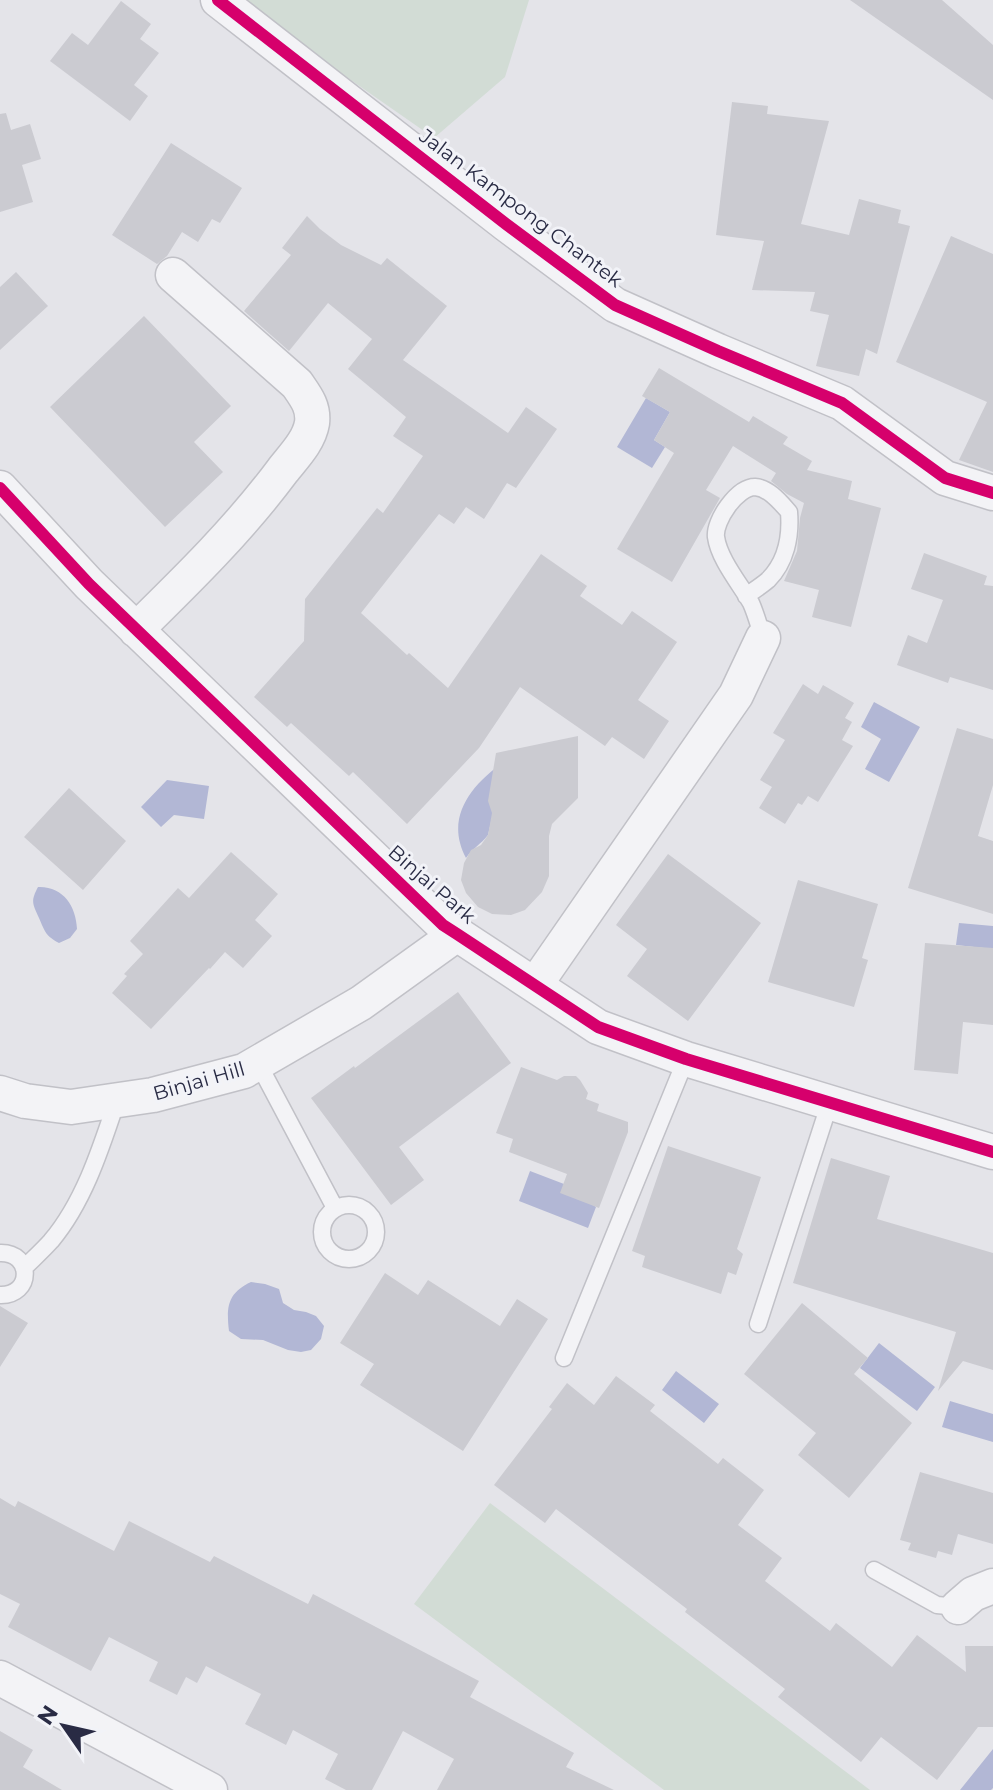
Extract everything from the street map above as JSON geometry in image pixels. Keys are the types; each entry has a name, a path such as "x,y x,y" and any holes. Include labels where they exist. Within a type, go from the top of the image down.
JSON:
{"street":[{"name":"Jalan Kampong Chantek","path":"218,0 615,305 842,403 945,478 993,493"},
{"path":"136,630 224,543 263,497 308,437 312,420 311,405 297,384 173,275"},
{"name":"Binjai Park","path":"0,488 89,584 443,925 598,1027 686,1059 993,1152"},
{"path":"535,985 736,695 763,638"},
{"name":"Binjai Hill","path":"0,1093 25,1101 71,1107 153,1095 244,1071 361,1003 457,934"},
{"path":"958,1607 973,1594 993,1586"},
{"path":"0,1678 210,1790"}],"lane":[{"path":"746,596 776,570 790,537 789,512 769,492 755,487 744,490 733,500 718,522 716,536 723,555 746,596 752,606 763,638"},
{"path":"564,1358 686,1059"},
{"path":"258,1063 335,1208"},
{"path":"24,1268 52,1240 76,1204 101,1149 117,1100"},
{"path":"758,1324 830,1102"},
{"path":"0,1253 17,1257 25,1275 21,1287 9,1295 0,1295"},
{"path":"874,1570 937,1605 958,1607"}],"shaded area":[{"path":"236,0 529,0 505,77 434,138"},
{"path":"490,1503 870,1790 664,1790 414,1604"}],"water":[{"path":"646,398 670,412 654,440 665,447 652,468 617,447"},
{"path":"874,702 920,727 889,782 865,769 881,739 861,727"},
{"path":"505,761 488,835 466,858 458,829 460,815 472,791"},
{"path":"167,780 209,786 204,819 174,815 161,827 141,807"},
{"path":"38,887 54,890 71,905 77,929 70,938 59,943 45,930 33,903"},
{"path":"959,923 993,926 993,949 956,945"},
{"path":"530,1171 564,1184 596,1207 588,1228 519,1201"},
{"path":"251,1282 279,1289 283,1303 294,1310 316,1316 324,1326 321,1339 311,1350 288,1350 263,1340 241,1339 229,1331 230,1301 237,1291"},
{"path":"879,1343 935,1387 917,1411 860,1368"},
{"path":"676,1371 719,1404 704,1423 662,1390"},
{"path":"950,1401 993,1414 993,1442 942,1427"},
{"path":"993,1749 993,1788 960,1790"}],"building":[{"path":"850,0 942,0 993,45 993,100"},
{"path":"121,1 151,24 140,39 159,53 134,85 148,96 130,121 50,61 72,33 88,45"},
{"path":"732,102 768,106 767,114 829,121 801,224 849,235 859,199 901,210 898,223 910,226 877,354 866,349 859,376 816,366 829,315 810,311 815,292 752,290 764,241 716,235"},
{"path":"6,113 11,130 30,124 41,159 22,165 33,202 0,212 0,114"},
{"path":"171,143 242,188 220,223 212,219 198,242 182,232 167,256 157,264 112,235"},
{"path":"307,216 341,245 381,265 387,258 447,306 403,360 508,433 526,407 557,429 516,488 507,483 484,519 466,507 454,524 439,514 361,613 448,688 541,554 587,586 580,596 622,625 632,611 677,642 638,700 669,721 644,759 612,737 605,746 520,687 479,748 407,824 353,772 349,776 291,723 287,727 254,697 304,641 305,599 377,508 383,513 423,456 393,436 406,417 348,369 372,339 328,303 289,351 244,311 291,255 282,248"},
{"path":"951,236 993,254 993,472 959,460 987,402 896,362"},
{"path":"16,272 48,306 0,350 0,287"},
{"path":"144,316 231,406 194,442 223,472 165,527 50,407"},
{"path":"659,368 749,422 753,416 788,437 783,444 812,461 807,470 852,481 848,499 881,508 851,627 812,617 819,590 784,581 797,551 804,503 771,481 776,473 733,446 706,490 720,498 672,582 617,549 674,453 654,440 670,412 642,396"},
{"path":"924,553 987,576 984,585 993,586 993,690 950,677 948,683 897,665 908,635 927,643 943,600 911,589"},
{"path":"803,684 818,694 823,685 854,703 845,718 852,722 842,740 853,746 818,802 808,796 802,805 798,803 785,824 759,808 772,787 760,780 785,740 773,733"},
{"path":"957,728 993,739 993,785 978,836 993,841 993,914 908,888"},
{"path":"578,736 578,798 552,824 549,876 542,892 525,910 511,915 492,914 478,907 466,893 461,880 464,863 471,850 481,845 488,835 492,813 488,801 496,753"},
{"path":"69,788 126,841 83,890 24,837"},
{"path":"231,852 278,894 255,920 272,936 243,968 225,952 151,1029 112,993 127,976 124,974 143,954 130,941 178,888 189,898"},
{"path":"668,854 761,923 688,1021 627,976 647,949 616,925"},
{"path":"798,880 878,904 862,958 868,960 854,1007 768,982"},
{"path":"925,943 993,948 993,1025 963,1022 958,1074 914,1070"},
{"path":"458,992 511,1063 399,1147 424,1180 391,1205 311,1098"},
{"path":"521,1067 557,1080 564,1076 576,1076 588,1093 586,1099 599,1104 597,1111 628,1122 628,1132 599,1208 560,1193 567,1174 509,1152 513,1139 496,1133"},
{"path":"668,1146 761,1177 737,1249 743,1254 736,1275 728,1272 721,1294 642,1267 645,1256 632,1251"},
{"path":"831,1158 890,1176 877,1219 993,1253 993,1370 963,1361 938,1391 956,1332 793,1283"},
{"path":"385,1273 418,1295 428,1280 500,1326 517,1299 548,1319 463,1451 360,1385 374,1364 340,1343"},
{"path":"802,1303 868,1358 854,1374 912,1423 849,1498 798,1455 816,1433 744,1374"},
{"path":"0,1306 28,1323 0,1367"},
{"path":"616,1376 655,1405 650,1411 718,1464 723,1458 764,1490 738,1525 782,1558 765,1581 830,1631 836,1623 892,1667 917,1635 966,1672 965,1646 993,1646 993,1727 978,1727 937,1780 881,1737 861,1762 778,1697 785,1689 556,1509 545,1523 494,1485 552,1409 549,1407 567,1383 594,1405"},
{"path":"920,1472 993,1493 993,1544 958,1534 952,1555 938,1551 936,1558 908,1550 911,1543 900,1540"},
{"path":"0,1498 15,1507 18,1501 114,1551 129,1521 210,1562 214,1556 308,1604 313,1594 479,1681 470,1697 574,1753 566,1767 614,1790 437,1790 454,1759 403,1731 372,1790 346,1790 325,1779 338,1754 293,1730 286,1745 245,1724 261,1694 206,1666 197,1683 186,1677 177,1695 149,1681 158,1662 109,1637 91,1671 8,1627 20,1604 0,1594"},
{"path":"0,1731 33,1750 23,1767 62,1790 0,1790"}],"cycle path":[{"path":"218,0 615,305 842,403 945,478 993,493"},
{"path":"0,488 89,584 443,925 598,1027 686,1059 993,1152"}]}
